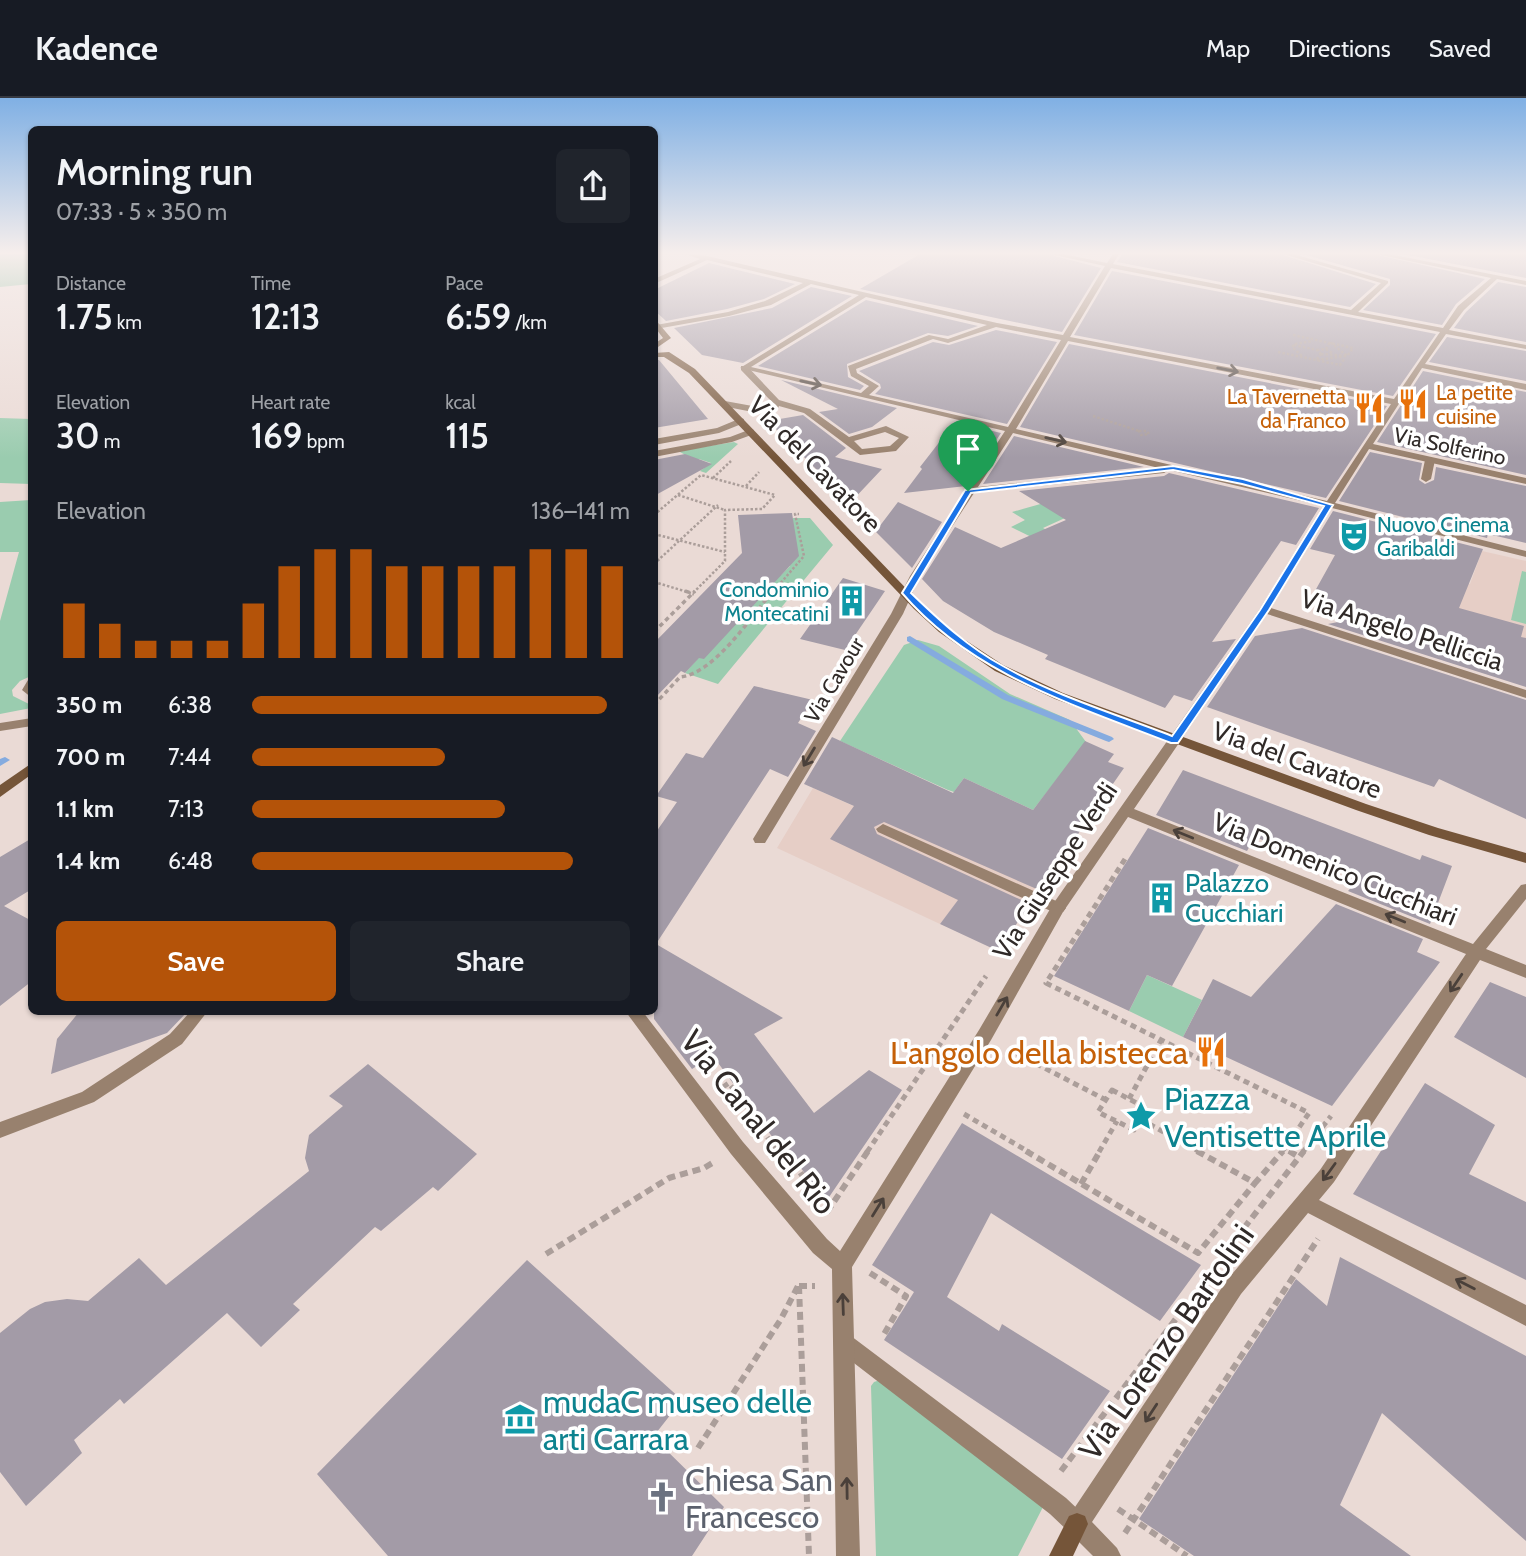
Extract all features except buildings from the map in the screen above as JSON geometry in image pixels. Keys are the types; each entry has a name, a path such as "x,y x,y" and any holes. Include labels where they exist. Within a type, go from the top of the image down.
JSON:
{"main road":[{"path":"658,325 667,338 658,344"},
{"name":"Via del Cavatore","path":"658,345 668,347 670,351 658,355"},
{"name":"Via del Cavatore","path":"666,354 725,404 943,630 999,668 1059,696 1174,740 1434,832 1526,858"},
{"name":"Via del Cavatore","path":"658,357 681,364"},
{"path":"0,792 28,770"},
{"path":"1061,1556 1076,1524"}],"street":[{"path":"744,368 820,322"},
{"path":"984,322 1396,402"},
{"name":"Via Cavour","path":"760,839 897,614 906,593 968,491 1011,429 1075,322"},
{"path":"1398,322 1526,347"},
{"name":"Via Giuseppe Verdi","path":"842,1265 1058,908 1264,610 1367,446 1451,322"},
{"path":"864,394 875,386 854,374 851,368 932,337 948,341 997,325"},
{"path":"1420,365 1526,387"},
{"path":"744,368 1173,468 1243,481 1526,554"},
{"path":"744,368 776,402 807,411 848,440 853,447 867,453 893,449 905,437 886,429 848,440"},
{"path":"725,404 758,410 774,408 776,402"},
{"path":"658,441 719,430 741,421"},
{"path":"658,453 732,439 751,432"},
{"name":"Via Solferino","path":"1367,446 1526,481"},
{"path":"1426,479 1430,460"},
{"path":"968,491 1173,468"},
{"name":"Via Angelo Pelliccia","path":"1264,610 1526,694"},
{"path":"0,727 28,723"},
{"name":"Via Domenico Cucchiari","path":"1127,811 1526,972"},
{"path":"883,829 1058,908"},
{"name":"Via Lorenzo Bartolini","path":"1076,1524 1234,1287 1327,1176 1489,933 1526,889"},
{"path":"0,1130 88,1097 176,1039 196,1015"},
{"name":"Via Canal del Rio","path":"636,1015 737,1148 820,1246 842,1265"},
{"path":"1304,1202 1526,1315"},
{"path":"842,1265 848,1556"},
{"path":"844,1343 1058,1506 1076,1524 1114,1550"}],"path":[{"path":"1278,352 1340,365 1353,348 1293,335"},
{"path":"1294,345 1317,340"},
{"path":"1303,357 1317,340"},
{"path":"1326,349 1330,342"},
{"path":"1330,342 1347,356"},
{"path":"1294,345 1317,350 1326,349 1339,355"},
{"path":"1294,345 1292,347 1303,357"},
{"path":"1317,350 1321,354 1347,356"},
{"path":"1316,360 1321,354"},
{"path":"1316,360 1347,356"},
{"path":"1093,416 1139,431"},
{"path":"658,512 677,495 701,475 747,484 775,495 762,509 725,510 718,505 677,495"},
{"path":"658,560 718,505"},
{"path":"658,701 680,677 690,676 706,667 804,556 795,514 824,508"},
{"path":"658,628 725,561 725,510"},
{"path":"658,535 725,552"},
{"path":"658,583 695,594"},
{"path":"957,1125 964,1114 1198,1253 1285,1148 1309,1113 1046,983 1139,836 1147,838 1155,823"},
{"path":"827,1212 998,960 1021,971"},
{"path":"1129,1098 1161,1040"},
{"path":"1008,1049 1106,1100"},
{"path":"1112,1090 1129,1098 1146,1108 1134,1130 1098,1112 1112,1090"},
{"path":"1237,1236 1333,1114"},
{"path":"1140,1119 1255,1183"},
{"path":"1081,1184 1116,1121"},
{"path":"1285,1148 1327,1176"},
{"path":"546,1254 669,1178 704,1168"},
{"path":"1114,1550 1334,1216"},
{"path":"870,1264 871,1285"},
{"path":"870,1273 906,1296 881,1344 874,1335"},
{"path":"698,1448 781,1319 799,1286 809,1556"},
{"path":"1059,1475 1181,1312"},
{"path":"1048,1466 1059,1475 1097,1495 1187,1556"}],"shaded area":[{"path":"1482,551 1526,561 1526,672 1408,595 1456,581 1470,584"},
{"path":"813,788 1040,889 1028,907 973,881 940,924 777,848"}],"green space":[{"path":"0,418 28,419 28,484 0,483"},
{"path":"734,442 738,444 706,473 700,471 711,463 695,460 678,451"},
{"path":"28,500 28,677 20,681 12,690 13,696 28,704 28,709 0,714 0,621 19,552 0,552 0,502"},
{"path":"1044,503 1065,518 1043,528 1072,543 1058,550 1011,527 1025,520 1012,512"},
{"path":"793,518 810,518 833,545 718,684 685,673 738,613 745,615 776,574 781,575 790,566"},
{"path":"1522,571 1526,572 1526,624 1511,620"},
{"path":"918,640 939,646 1010,694 1070,720 1086,742 1033,810 964,778 954,792 948,790 840,741 904,645"},
{"path":"1147,975 1202,1000 1183,1037 1129,1011"},
{"path":"880,1380 1043,1507 1018,1556 876,1556 871,1386"}],"waterway":[{"path":"910,639 1005,697 1109,739"},
{"path":"0,763 5,760"}],"place":[{"name":"La petite cuisine","path":"1413,404"},
{"name":"La Tavernetta da Franco","path":"1369,408"},
{"name":"Nuovo Cinema Garibaldi","path":"1354,536"},
{"name":"Condominio Montecatini","path":"852,601"},
{"name":"Palazzo Cucchiari","path":"1162,898"},
{"name":"L'angolo della bistecca","path":"1211,1052"},
{"name":"Piazza Ventisette Aprile","path":"1141,1116"},
{"name":"mudaC museo delle arti Carrara","path":"520,1419"},
{"name":"Chiesa San Francesco","path":"662,1497"}],"route":[{"path":"1173,468 1243,481 1329,505 1264,610 1174,740 1059,696 999,668 943,630 906,593 968,491 1173,468"}]}
